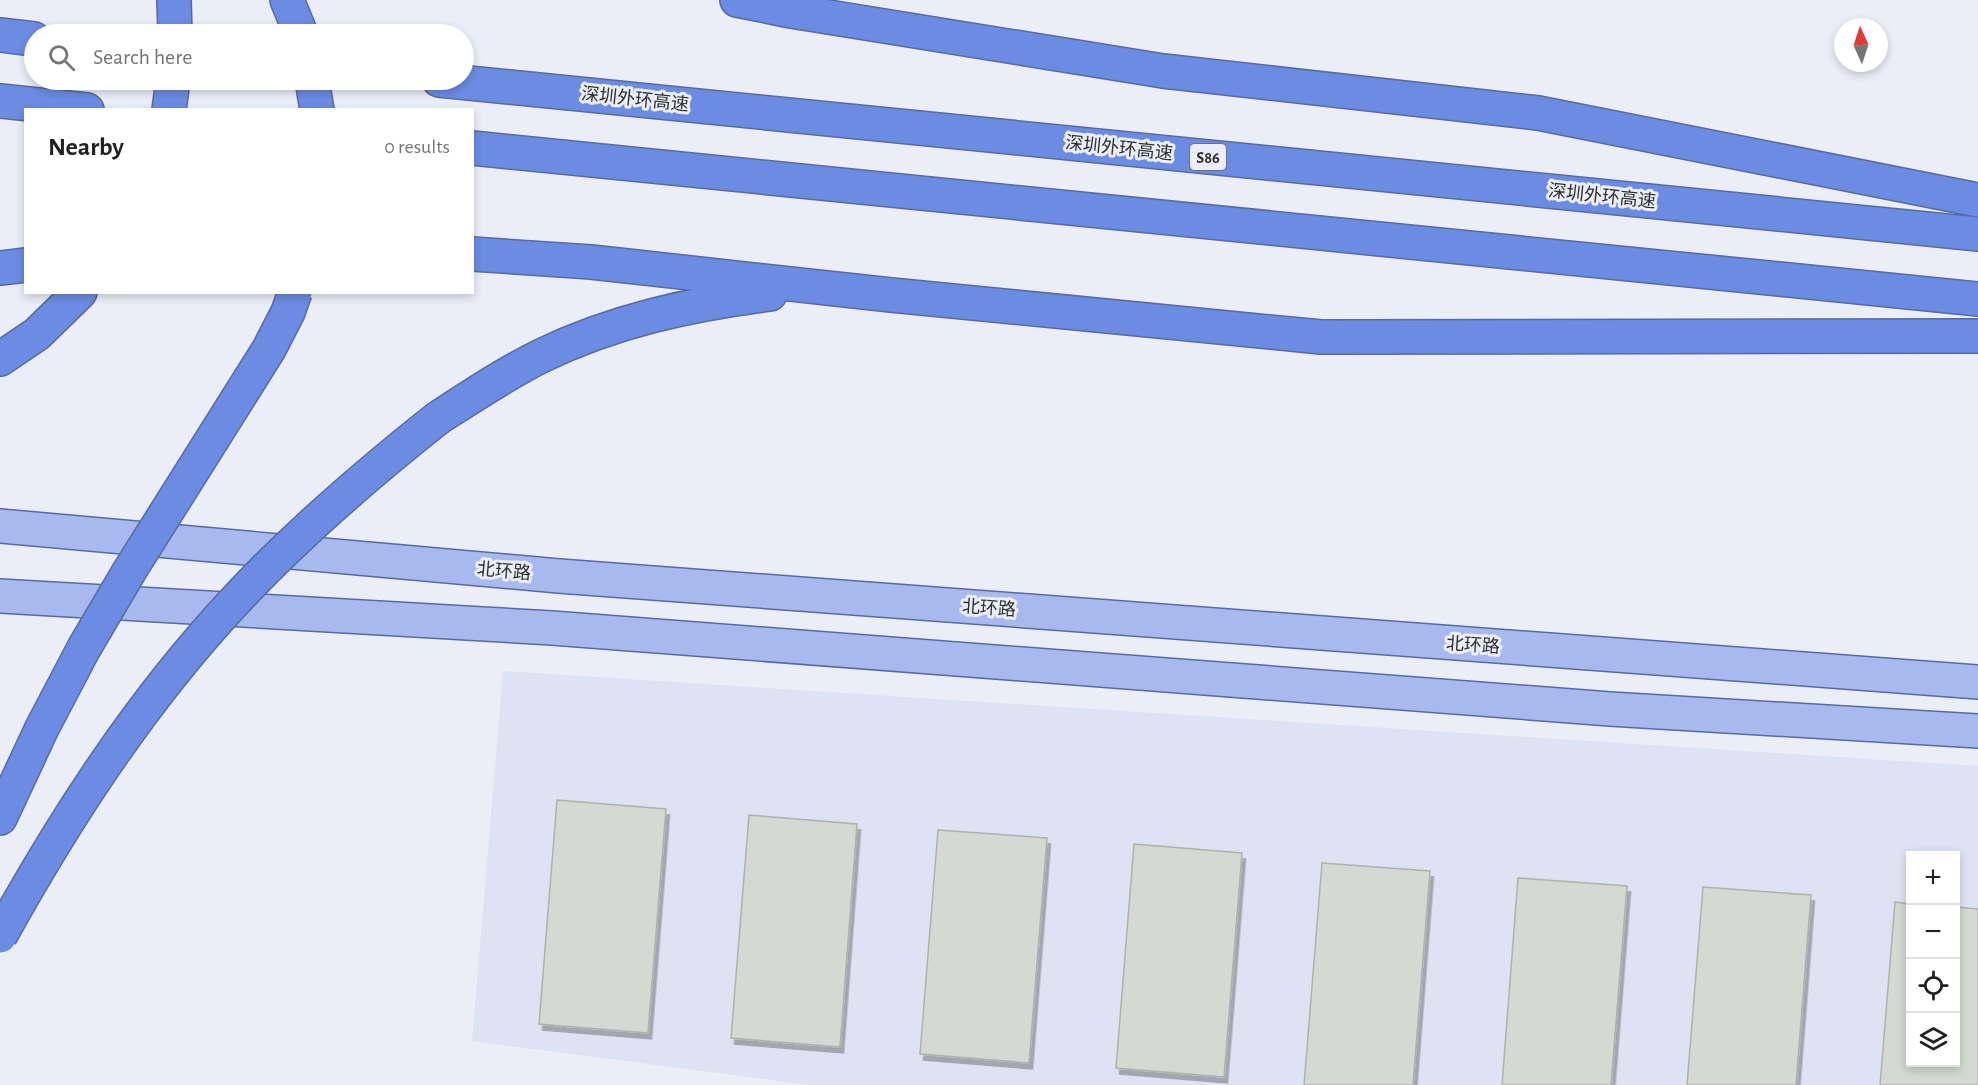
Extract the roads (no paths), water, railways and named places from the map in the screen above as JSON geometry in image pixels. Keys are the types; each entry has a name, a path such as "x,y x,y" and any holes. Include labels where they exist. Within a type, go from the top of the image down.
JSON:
{"highway":[{"path":"174,0 175,24"},
{"path":"287,0 297,24"},
{"path":"737,0 803,13 1163,72 1538,113 1978,200"},
{"path":"0,35 24,38"},
{"name":"深圳外环高速","path":"474,84 1978,234"},
{"path":"169,108 172,90"},
{"path":"314,90 317,108"},
{"path":"0,101 68,108"},
{"path":"474,148 1978,299"},
{"path":"474,254 591,262 891,295 1321,337 1978,336"},
{"path":"0,268 24,265"},
{"path":"0,936 66,822 144,708 188,654 233,602 323,513 438,417 488,384 541,356 596,332 654,314 712,301 771,294 831,291 891,295"},
{"path":"0,359 37,334 78,294"},
{"path":"0,818 42,728 84,648 130,570 269,349 294,294"}],"main road":[{"name":"北环路","path":"0,526 559,576 1978,682"},
{"path":"0,596 552,628 1610,709 1978,731"}]}
